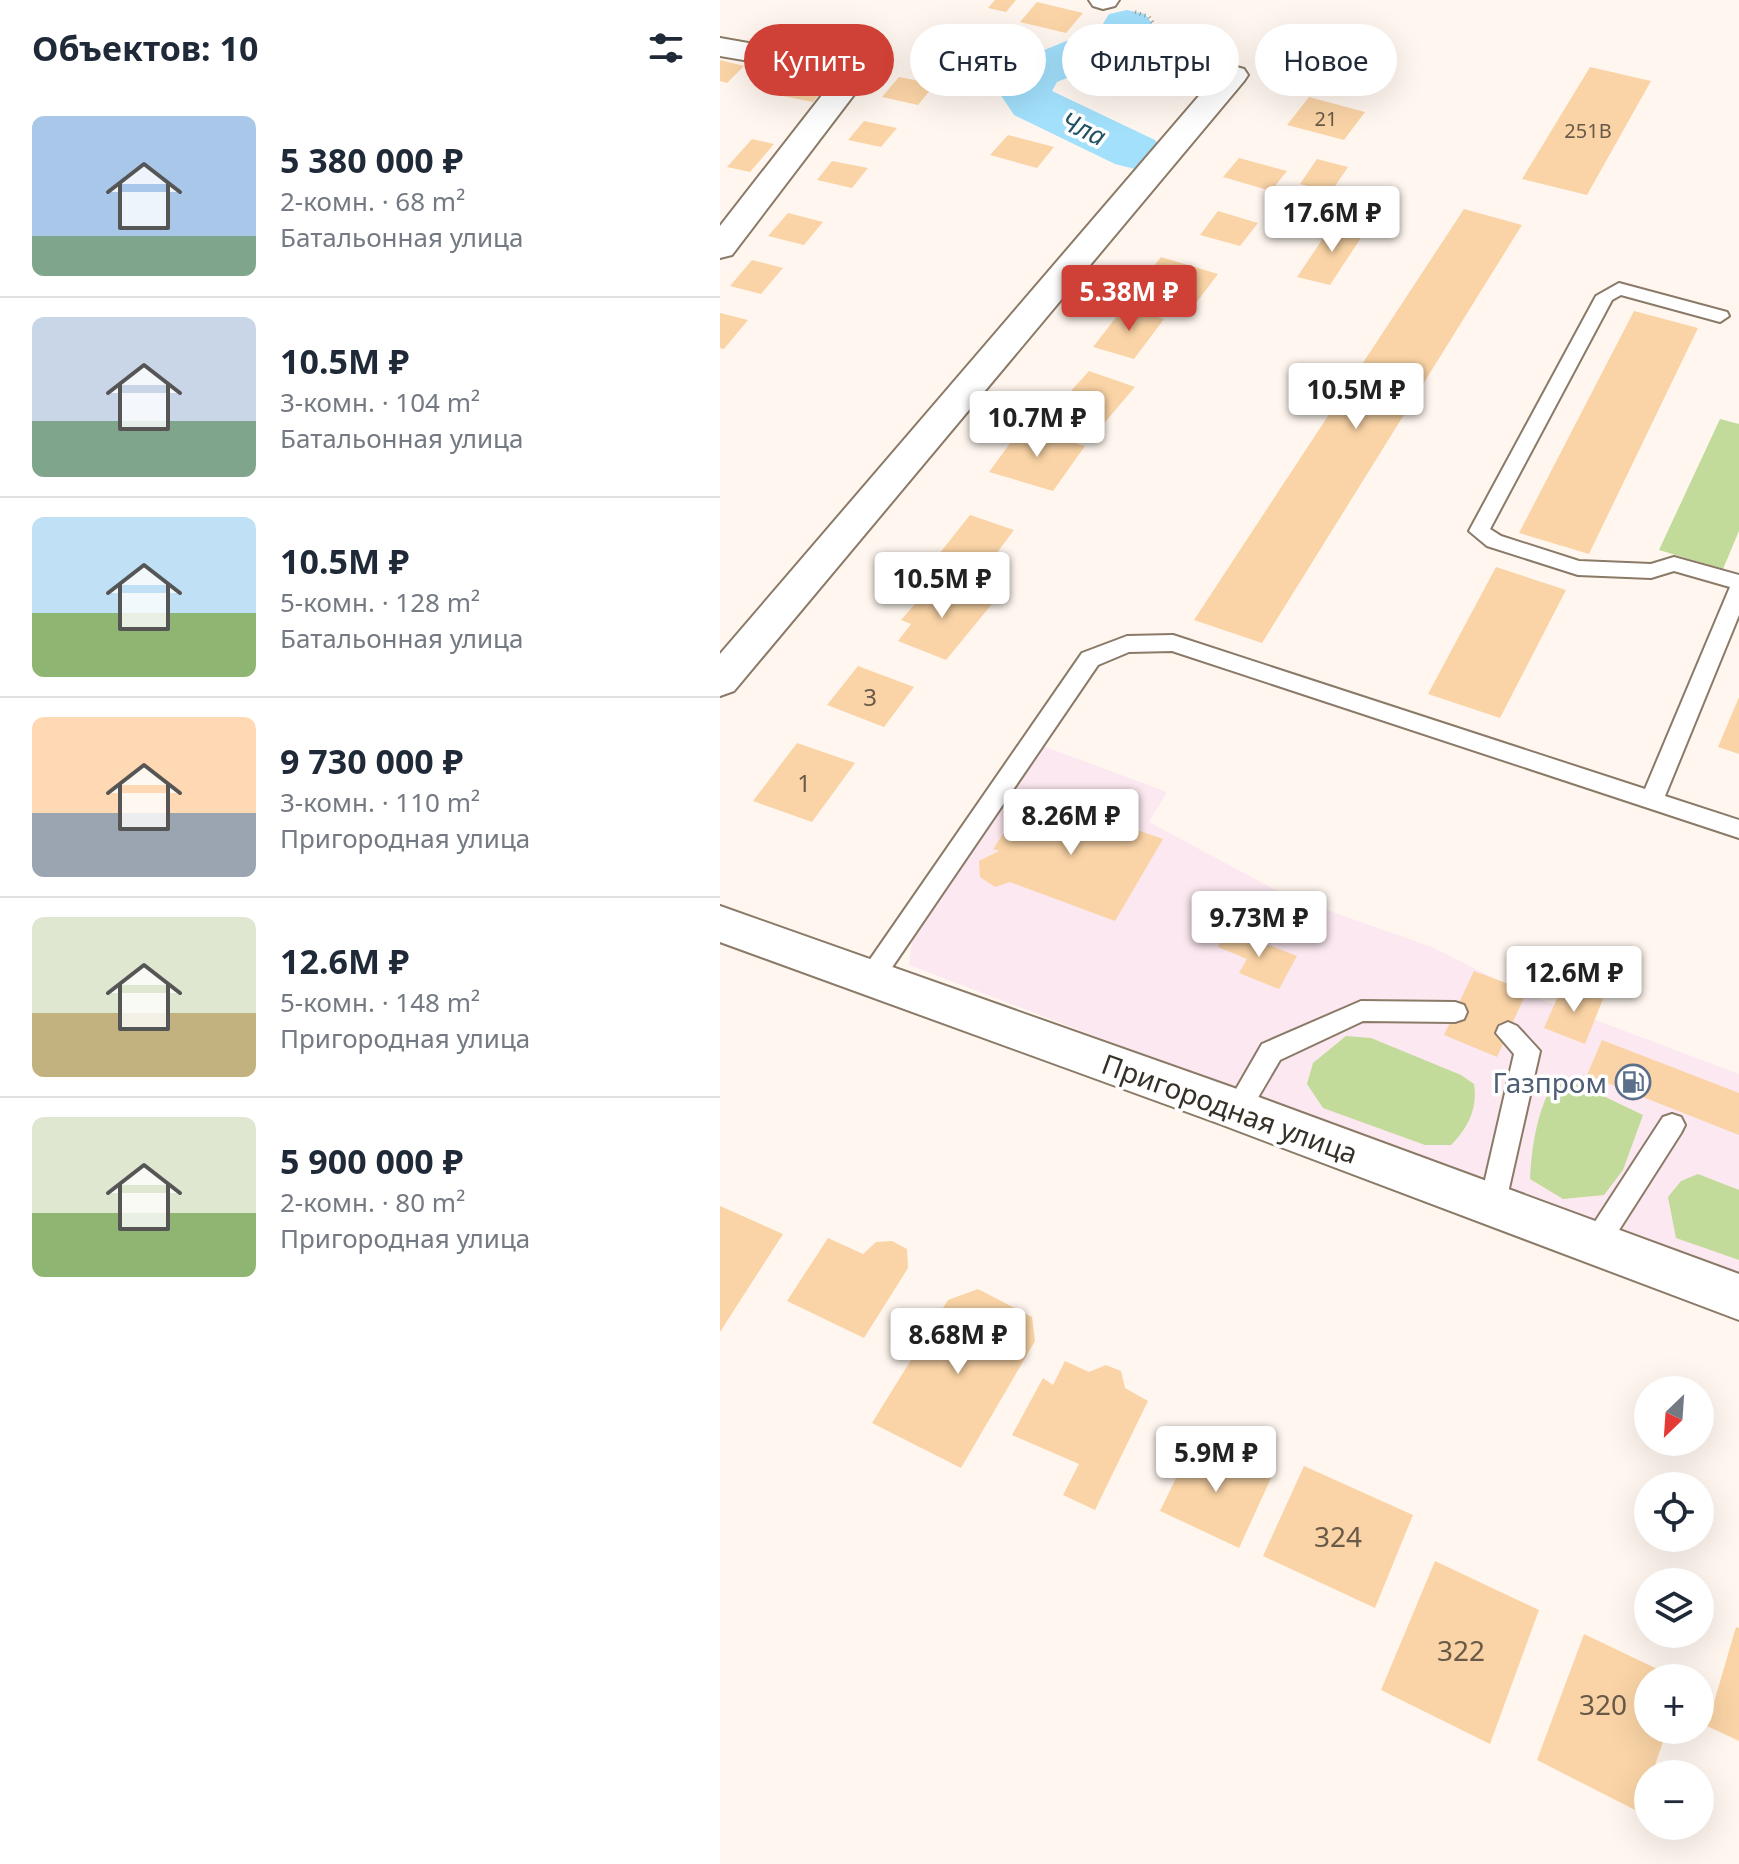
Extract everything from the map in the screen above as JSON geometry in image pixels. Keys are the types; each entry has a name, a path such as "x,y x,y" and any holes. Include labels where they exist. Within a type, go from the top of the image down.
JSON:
{"street":[{"path":"720,47 846,69 845,86 720,248"},
{"path":"720,681 1215,96"},
{"name":"Пригородная улица","path":"720,924 1237,1110 1739,1297"}],"lane":[{"path":"1720,316 1619,289 1605,296 1479,531 1494,541 1578,568 1651,571 1674,564 1739,582"},
{"path":"1652,800 1739,589"},
{"path":"871,978 1090,659 1127,644 1173,643 1739,829"},
{"path":"1237,1110 1271,1052 1361,1011 1455,1012"},
{"path":"1492,1206 1527,1051 1508,1033"},
{"path":"1596,1243 1672,1125"}],"path":[{"path":"1104,0 1149,17 1154,24"}],"shaded area":[{"path":"1043,746 1167,792 1149,822 1287,896 1432,947 1524,993 1739,1074 1739,1276 1445,1170 909,965 913,932"}],"green space":[{"path":"1720,419 1739,424 1739,531 1723,569 1659,550"},
{"path":"1346,1036 1371,1038 1461,1075 1474,1084 1470,1117 1451,1145 1425,1145 1323,1108 1307,1084 1313,1063"},
{"path":"1574,1082 1643,1115 1623,1170 1604,1195 1563,1199 1530,1179 1531,1166 1539,1117 1553,1083"},
{"path":"1698,1174 1739,1190 1739,1260 1676,1238 1668,1197 1681,1181"}],"building":[{"path":"995,0 1016,0 1006,12 988,8"},
{"path":"1037,2 1083,13 1074,24 1062,24 1062,32 1046,28 1046,24 1020,22"},
{"path":"720,60 744,66 727,83 720,81"},
{"path":"1590,67 1651,81 1587,195 1522,179"},
{"path":"899,77 910,79 910,96 925,96 918,105 882,97 894,96 894,83"},
{"path":"783,96 818,96 813,102"},
{"path":"1309,97 1365,112 1344,140 1287,125"},
{"path":"864,121 897,128 881,147 848,140"},
{"path":"1008,135 1054,147 1037,168 990,155"},
{"path":"752,139 774,144 750,172 727,167"},
{"path":"1239,158 1287,171 1271,191 1223,177"},
{"path":"1317,159 1348,167 1331,192 1300,184"},
{"path":"832,161 868,168 852,188 817,180"},
{"path":"1464,209 1522,225 1262,643 1194,620"},
{"path":"1218,211 1258,223 1240,246 1200,235"},
{"path":"788,213 823,222 804,245 768,236"},
{"path":"1334,222 1366,230 1330,285 1297,277"},
{"path":"1161,257 1218,274 1196,303 1139,286"},
{"path":"752,260 783,268 761,294 730,286"},
{"path":"1124,307 1164,319 1134,359 1093,347"},
{"path":"1634,311 1698,328 1589,554 1519,533"},
{"path":"720,313 748,320 724,349 720,348"},
{"path":"1089,371 1135,387 1100,428 1053,411"},
{"path":"1022,427 1085,446 1053,491 989,472"},
{"path":"970,515 1014,530 984,570 939,554"},
{"path":"1496,567 1566,590 1500,718 1428,694"},
{"path":"934,582 992,604 946,660 898,641 911,624 901,620"},
{"path":"858,666 914,687 884,727 827,705"},
{"path":"1739,697 1739,754 1718,747"},
{"path":"797,743 855,763 812,822 753,801"},
{"path":"1030,793 1163,839 1115,921 1010,882 995,887 980,877 979,861 999,851 993,849"},
{"path":"1227,929 1297,956 1279,989 1239,973 1247,959 1218,947"},
{"path":"1474,971 1527,991 1497,1057 1444,1035"},
{"path":"1563,985 1603,999 1585,1044 1544,1028"},
{"path":"1602,1040 1739,1093 1739,1135 1587,1075"},
{"path":"720,1206 783,1234 720,1332"},
{"path":"828,1238 863,1254 876,1242 892,1241 907,1249 908,1268 864,1338 787,1301"},
{"path":"978,1289 1032,1317 1035,1341 961,1468 872,1423 948,1300"},
{"path":"1065,1361 1089,1372 1106,1365 1121,1371 1125,1388 1148,1401 1095,1510 1063,1495 1079,1464 1012,1435 1043,1378 1053,1385"},
{"path":"1194,1441 1272,1476 1239,1548 1160,1511"},
{"path":"1304,1466 1413,1515 1375,1608 1263,1556"},
{"path":"1435,1561 1539,1610 1490,1744 1381,1690"},
{"path":"1736,1627 1739,1628 1739,1741 1714,1729 1714,1702"},
{"path":"1584,1634 1647,1664 1634,1664 1634,1744 1662,1744 1657,1760 1634,1760 1634,1809 1537,1760"}],"waterway":[{"name":"Чла","path":"1062,61 1036,72 1025,91 1033,104 1135,152"}],"place":[{"name":"Газпром","path":"1633,1082"}]}
